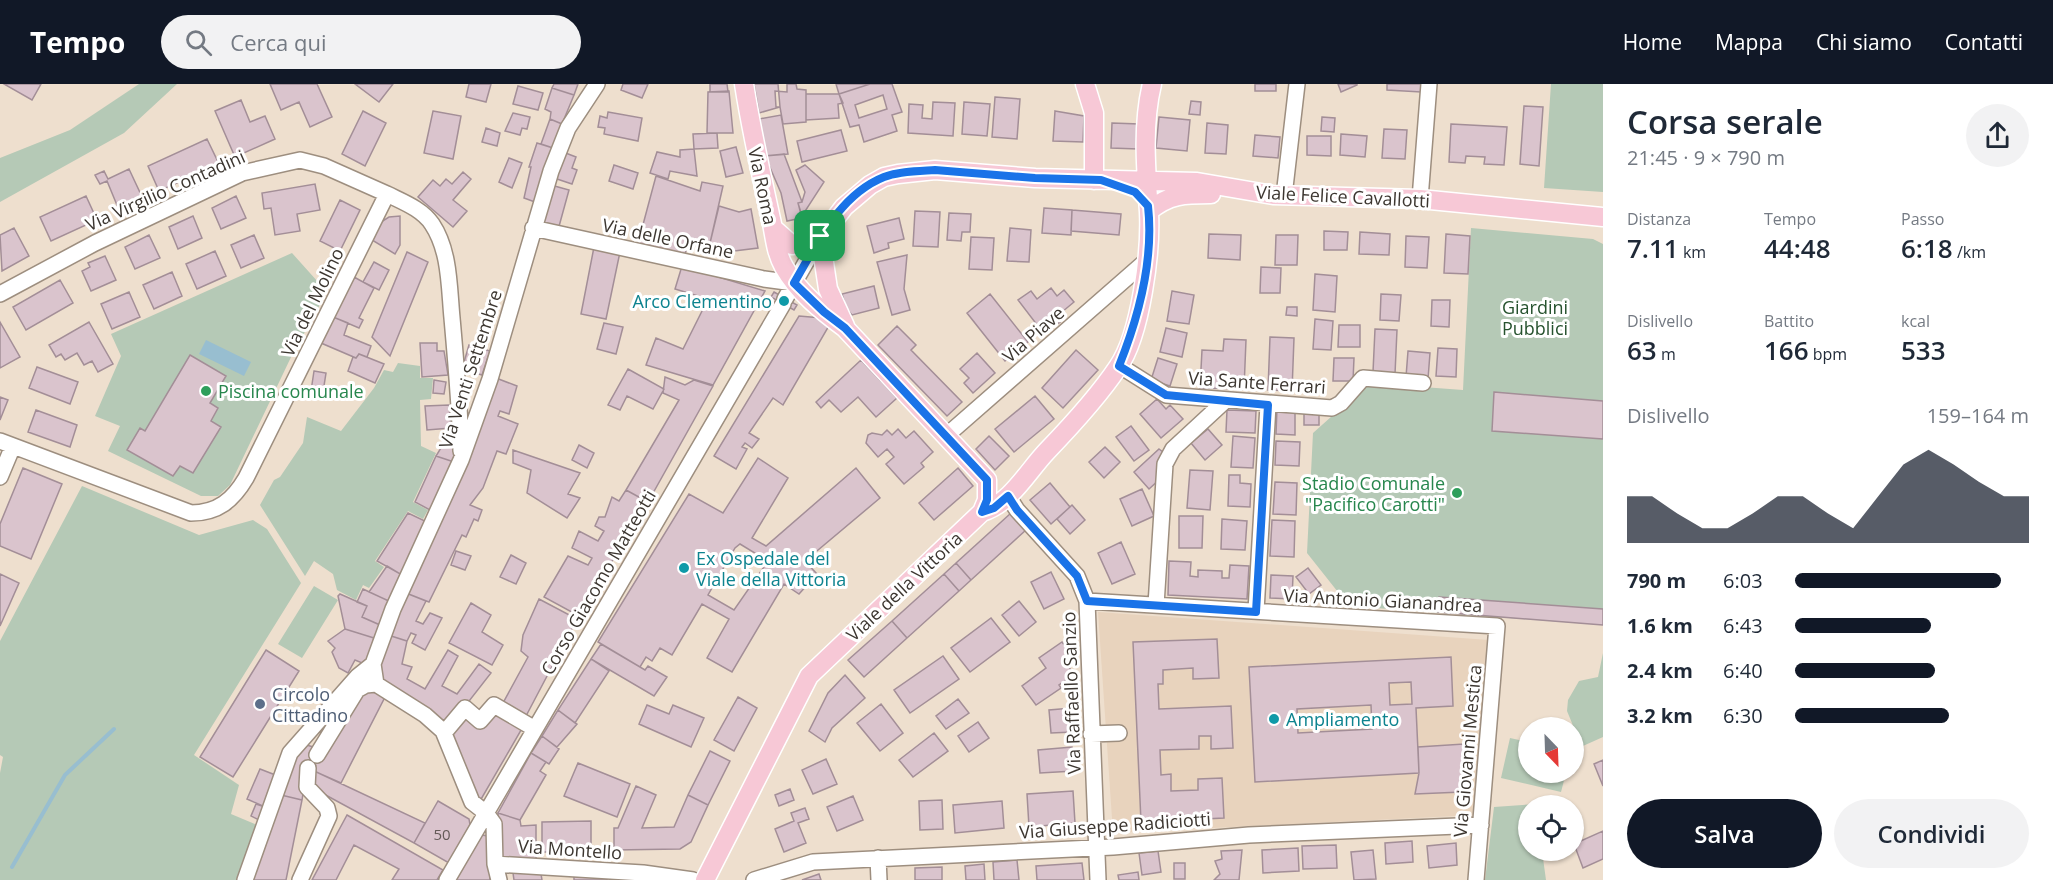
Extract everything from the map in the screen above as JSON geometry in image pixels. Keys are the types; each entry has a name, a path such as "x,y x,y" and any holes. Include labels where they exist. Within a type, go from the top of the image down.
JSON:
{"main road":[{"name":"Via Roma","path":"744,84 754,145 774,229 776,252 794,283 824,312 845,328"},
{"path":"1084,84 1094,113 1098,180 1135,192 1149,209 1179,194 1278,196"},
{"name":"Viale della Vittoria","path":"705,880 809,676 982,512 994,508 1008,496 1025,474 1070,427 1119,366 1138,319 1146,261 1149,209 1146,179 1152,84"},
{"name":"Viale Felice Cavallotti","path":"819,238 856,195 884,177 935,170 1098,180 1146,179 1197,182 1278,196 1420,200 1603,218"},
{"path":"774,229 792,244 819,238 828,289 845,328 987,480 987,500 982,512"},
{"path":"987,480 1009,480 1025,474"}],"street":[{"name":"Via Venti Settembre","path":"373,664 393,609 461,460 490,379 551,171 568,128 597,84"},
{"path":"1278,196 1296,84"},
{"path":"1420,200 1429,84"},
{"name":"Via Virgilio Contadini","path":"0,294 95,243 242,173 300,160 324,166 387,195"},
{"path":"387,195 421,212 432,224 441,242 447,267 459,393 461,460"},
{"name":"Via del Molino","path":"7,444 191,513 205,513 219,508 236,495 246,478 387,195"},
{"name":"Via delle Orfane","path":"533,228 753,277 794,283"},
{"name":"Viale Felice Cavallotti","path":"794,283 819,238"},
{"name":"Via Piave","path":"946,436 1146,261"},
{"name":"Corso Giacomo Matteotti","path":"447,880 794,283"},
{"name":"Via Sante Ferrari","path":"1119,366 1166,395 1268,405 1332,408 1341,403 1363,378 1423,383"},
{"path":"1156,605 1165,465 1173,449 1226,400"},
{"path":"1256,612 1268,405"},
{"path":"0,477 7,444"},
{"name":"Via Raffaello Sanzio","path":"1008,496 1017,510 1077,576 1087,601 1098,880"},
{"name":"Via Antonio Gianandrea","path":"1087,601 1497,626"},
{"name":"Via Giovanni Mestica","path":"1476,880 1497,626"},
{"path":"373,664 376,684"},
{"path":"245,880 291,753 358,676 373,664"},
{"path":"316,755 357,690 366,685 376,684 425,715 444,733 472,802 486,813 494,824 495,864 499,880"},
{"path":"444,733 465,708 480,721 494,705 535,729"},
{"path":"1091,734 1119,733"},
{"path":"300,880 328,816 327,808 307,787 308,768"},
{"name":"Via Giuseppe Radiciotti","path":"754,880 813,862 1097,848 1249,835 1481,825"},
{"path":"878,858 879,880"},
{"name":"Via Montello","path":"495,864 693,880"}],"shaded area":[{"path":"1098,612 1489,640 1475,815 1113,833"}],"green space":[{"path":"139,84 177,84 124,133 0,202 0,158 70,130"},
{"path":"1551,84 1603,84 1603,192 1544,188"},
{"name":"Stadio Comunale \"Pacifico Carotti\"","path":"1471,228 1593,239 1603,244 1603,625 1349,606 1307,553 1313,433 1369,383 1463,390"},
{"name":"Piscina comunale","path":"292,253 327,292 292,355 230,485 218,496 201,496 108,451 120,426 95,416 121,356 111,334"},
{"path":"398,363 420,366 420,378 433,378 431,399 420,400 421,446 436,453 413,502 428,510 423,519 408,511 375,561 384,567 369,588 363,585 356,600 337,590 333,574 314,561 305,576 260,505 274,480 280,477 303,443 307,417 341,431 374,388 384,370 393,372"},
{"path":"82,486 199,535 253,520 267,529 301,583 194,755 239,785 231,814 257,825 236,880 0,880 0,773 3,757 0,755 0,641"},
{"path":"314,586 338,600 302,658 278,644"},
{"path":"1603,653 1603,737 1584,746 1584,717 1569,717 1567,711 1568,700 1579,681 1598,677"},
{"path":"1510,738 1518,740 1518,782 1501,778"},
{"path":"1522,783 1563,783 1561,792"},
{"path":"1518,805 1518,861 1543,861 1546,880 1485,880 1494,807"}],"water":[{"path":"206,340 251,362 244,376 199,354"}],"building":[{"path":"4,84 41,84 32,100"},
{"path":"270,84 317,84 332,117 310,127 299,102 281,110"},
{"path":"355,84 393,84 379,102"},
{"path":"469,84 491,84 486,102 466,97"},
{"path":"554,84 578,84 574,95 552,88"},
{"path":"623,84 648,84 642,98 621,90"},
{"path":"710,84 727,84 728,92 710,92"},
{"path":"754,84 778,84 780,107 759,113"},
{"path":"787,84 796,84 797,89 806,90 806,122 783,124 780,107 776,107 775,91 787,92"},
{"path":"836,84 870,84 839,94"},
{"path":"870,84 892,84 902,112 892,115 897,131 864,142 859,125 850,127 839,94","holes":["883,95 887,109 859,118 855,105"]},
{"path":"1255,84 1276,84 1276,91 1255,91"},
{"path":"1338,84 1357,84 1357,85 1341,92"},
{"path":"1387,84 1421,84 1421,92 1387,90"},
{"path":"518,86 543,93 538,110 513,104"},
{"path":"552,88 574,95 562,124 550,119 551,112 545,109"},
{"path":"729,91 733,133 707,133 708,92"},
{"path":"806,94 839,94 843,103 838,104 839,118 806,120"},
{"path":"995,97 1020,99 1017,139 992,137"},
{"path":"241,100 250,122 265,116 275,139 235,157 215,111"},
{"path":"1191,101 1201,102 1200,115 1189,114"},
{"path":"933,102 955,103 953,136 908,133 909,104 923,105 922,118 932,119"},
{"path":"964,102 990,104 987,136 962,134"},
{"path":"1524,106 1543,107 1539,166 1520,164"},
{"path":"363,111 386,123 365,166 342,154"},
{"path":"433,111 461,116 453,159 424,153"},
{"path":"1055,111 1084,116 1083,142 1053,141"},
{"path":"608,112 642,118 638,141 604,134 605,128 598,127 600,116 607,118"},
{"path":"513,113 530,117 527,129 522,128 520,135 505,131"},
{"path":"781,115 788,154 765,156 759,119"},
{"path":"1159,117 1190,120 1187,151 1156,148"},
{"path":"1322,117 1335,118 1334,132 1321,131"},
{"path":"550,119 562,124 553,148 541,144"},
{"path":"1112,123 1139,124 1138,149 1111,148"},
{"path":"1207,123 1228,125 1226,154 1205,153"},
{"path":"1451,124 1507,127 1504,165 1484,164 1485,157 1466,156 1465,163 1449,162"},
{"path":"486,128 500,133 497,146 482,142"},
{"path":"1384,129 1407,130 1405,159 1382,158"},
{"path":"841,130 847,151 802,162 797,141"},
{"path":"717,133 718,148 694,149 693,134"},
{"path":"1341,134 1367,136 1365,157 1340,155"},
{"path":"1255,135 1280,137 1278,158 1253,156"},
{"path":"1307,136 1331,136 1331,156 1307,155"},
{"path":"207,139 219,164 159,191 148,166"},
{"path":"537,143 553,148 535,202 524,198 531,167 529,167"},
{"path":"736,147 743,173 726,177 720,151"},
{"path":"694,149 697,176 670,171 668,179 650,173 657,152 680,157 680,150"},
{"path":"563,152 576,157 572,168 577,170 572,184 554,178"},
{"path":"784,154 802,202 798,203 802,218 787,221 781,193 765,156"},
{"path":"509,158 522,163 512,188 499,182"},
{"path":"614,165 638,173 633,189 609,181"},
{"path":"805,165 824,182 802,216 798,203 802,202 805,192 796,170"},
{"path":"129,169 143,199 119,210 107,181 100,184 95,175 104,171 108,179"},
{"path":"463,172 471,179 453,200 467,211 453,227 418,197 433,180 440,186 446,179 452,184"},
{"path":"656,176 700,191 702,182 723,186 710,243 689,238 684,259 637,247"},
{"path":"315,184 320,210 297,214 300,231 275,235 271,208 264,209 262,193"},
{"path":"551,185 569,190 558,230 540,225"},
{"path":"86,196 97,220 51,241 40,217"},
{"path":"236,196 246,218 221,229 212,208"},
{"path":"340,200 360,210 340,251 320,241"},
{"path":"719,206 739,212 751,209 758,248 734,251 710,243"},
{"path":"1044,208 1072,210 1071,235 1042,233"},
{"path":"1072,210 1121,214 1119,235 1071,231"},
{"path":"915,211 940,212 938,247 913,246"},
{"path":"949,213 971,214 970,232 962,232 961,241 947,240"},
{"path":"193,216 202,238 178,249 169,227"},
{"path":"400,216 400,245 395,254 372,240 381,222 389,217"},
{"path":"899,218 904,239 888,243 889,248 874,253 867,226"},
{"path":"14,228 29,256 2,271 0,235"},
{"path":"1010,228 1031,230 1029,262 1007,261"},
{"path":"1324,231 1348,232 1347,250 1324,250"},
{"path":"1360,232 1390,234 1389,255 1359,254"},
{"path":"1209,234 1241,235 1240,260 1208,258"},
{"path":"1446,234 1470,236 1468,274 1444,273"},
{"path":"149,235 160,258 135,269 125,247"},
{"path":"254,235 264,258 241,268 231,245"},
{"path":"1276,235 1298,235 1297,265 1275,265"},
{"path":"1406,236 1429,237 1427,268 1405,267"},
{"path":"971,237 994,238 992,270 969,269"},
{"path":"594,247 620,252 606,319 581,314"},
{"path":"215,251 226,276 197,289 186,264"},
{"path":"407,252 428,262 390,356 372,337"},
{"path":"907,255 904,289 910,310 892,315 877,262"},
{"path":"105,256 116,280 91,291 82,271 90,267 88,263"},
{"path":"374,262 389,270 379,290 363,282"},
{"path":"682,266 765,291 713,385 646,365 656,338 683,349 708,299 675,289"},
{"path":"1261,267 1281,268 1280,293 1260,293"},
{"path":"172,272 182,296 154,309 143,285"},
{"path":"1315,274 1337,276 1335,312 1313,310"},
{"path":"354,277 374,288 359,318 363,320 359,328 333,317"},
{"path":"60,280 73,303 26,330 13,307"},
{"path":"874,286 879,308 852,315 846,308 842,294"},
{"path":"1051,288 1057,296 1064,290 1074,302 1056,317 1060,322 1044,334 1018,300 1031,291 1037,299"},
{"path":"1172,291 1194,295 1189,324 1167,321"},
{"path":"129,292 140,317 112,329 101,304"},
{"name":"Arco Clementino","path":"774,292 797,305 794,310 771,297"},
{"path":"990,294 1028,342 1005,361 967,313"},
{"path":"1381,294 1401,295 1399,321 1380,320"},
{"path":"1432,300 1450,300 1449,327 1431,326"},
{"path":"1287,307 1297,307 1297,316 1286,315"},
{"path":"799,316 822,318 830,324 783,405 773,398 749,433 759,439 752,448 745,443 742,447 747,449 736,469 714,456"},
{"path":"333,317 348,323 344,335 371,346 367,357 359,354 356,358 321,343"},
{"path":"1315,319 1333,321 1331,350 1313,349"},
{"path":"0,322 20,357 0,368"},
{"path":"89,322 113,364 98,372 92,361 84,365 77,353 65,360 61,354 56,357 49,345"},
{"path":"604,323 623,327 616,354 597,349"},
{"path":"1339,325 1360,325 1360,347 1338,347"},
{"path":"897,326 916,345 911,350 962,402 947,416 878,345"},
{"path":"1166,328 1187,333 1182,357 1160,352"},
{"path":"1375,329 1397,330 1395,374 1373,372"},
{"path":"1270,337 1294,338 1292,391 1268,390"},
{"path":"1224,339 1246,340 1244,389 1200,388 1202,350 1223,351"},
{"path":"420,343 437,343 437,351 444,351 448,375 422,377"},
{"path":"469,345 490,351 482,375 462,369"},
{"path":"1438,348 1457,349 1456,377 1436,376"},
{"path":"1076,350 1098,370 1063,408 1042,388"},
{"path":"1408,351 1430,353 1428,379 1406,377"},
{"path":"977,353 995,373 973,393 964,383 969,378 960,369"},
{"path":"359,354 384,364 375,383 348,371 353,357 356,358"},
{"path":"190,355 226,376 210,403 218,408 211,421 221,427 193,473 180,466 173,476 127,450 140,428 145,431"},
{"path":"1158,358 1177,364 1170,386 1151,380"},
{"path":"1334,358 1354,358 1353,381 1333,381"},
{"path":"861,360 897,398 876,417 858,397 841,412 829,400 821,408 816,402"},
{"path":"37,367 78,382 70,404 29,388"},
{"path":"628,369 664,389 653,409 627,396 620,410 608,405"},
{"path":"314,371 326,373 323,392 311,391"},
{"path":"665,377 685,385 694,380 713,386 648,502 626,490 679,400 663,393"},
{"path":"496,378 517,386 509,414 500,411 498,416 518,424 506,454 497,451 483,488 470,505 482,510 478,521 474,519 466,537 462,535 429,602 406,593"},
{"path":"434,380 446,382 444,394 433,393"},
{"path":"1494,392 1603,401 1603,439 1492,431"},
{"path":"1035,396 1054,419 1014,452 995,429"},
{"path":"0,397 8,400 0,420"},
{"path":"1157,399 1166,409 1170,405 1183,419 1161,438 1140,414"},
{"path":"449,405 451,428 427,430 425,406"},
{"path":"1277,408 1295,408 1295,435 1276,434"},
{"path":"36,410 77,425 70,447 28,432"},
{"path":"1227,410 1256,411 1255,433 1226,432"},
{"path":"1304,410 1319,410 1319,425 1304,425"},
{"path":"1131,426 1149,450 1134,461 1116,437"},
{"path":"898,429 906,438 914,431 933,452 921,463 924,467 904,484 886,464 894,457 887,449 878,457 866,443 868,435 872,433 882,435 887,430 892,435"},
{"path":"1208,429 1222,445 1205,460 1191,443"},
{"path":"448,430 454,430 454,462 436,456 447,438"},
{"path":"989,436 1009,456 995,470 976,449"},
{"path":"1233,436 1255,438 1253,468 1231,467"},
{"path":"1276,441 1300,442 1299,466 1275,465"},
{"path":"579,445 594,453 587,468 572,460"},
{"path":"1105,447 1120,462 1104,478 1089,462"},
{"path":"1159,449 1167,455 1161,478 1149,489 1134,472"},
{"path":"513,450 580,473 568,494 580,498 567,518 527,493 531,470 513,463"},
{"path":"436,456 454,462 432,511 415,502"},
{"name":"Ex Ospedale del Viale della Vittoria","path":"758,458 788,478 752,538 766,546 856,468 880,498 805,561 817,574 799,594 784,584 732,672 707,658 729,619 702,604 672,655 660,648 652,661 646,657 640,667 598,642 689,494 723,513","holes":["740,544 768,561 734,610 708,595 735,548"]},
{"path":"23,468 62,484 31,559 0,546 0,524"},
{"path":"958,468 973,486 934,520 919,503"},
{"path":"1190,470 1213,471 1210,510 1187,508"},
{"path":"1229,475 1240,475 1240,483 1251,484 1250,507 1228,506"},
{"path":"1275,482 1297,483 1296,515 1273,514"},
{"path":"1050,483 1070,507 1051,524 1030,500"},
{"path":"1142,489 1154,516 1132,526 1120,499"},
{"path":"626,490 648,502 579,616 544,597 568,556 588,565 592,558 572,548 579,531 598,541 604,531 595,526 599,517 605,517 612,497 619,501"},
{"path":"1072,505 1085,520 1070,534 1057,519"},
{"path":"408,513 427,522 402,575 377,561"},
{"path":"1011,513 1026,530 971,580 956,563"},
{"path":"1179,516 1203,516 1202,548 1179,548"},
{"path":"1222,519 1247,521 1245,550 1221,549"},
{"path":"1272,520 1295,521 1294,557 1270,556"},
{"path":"1121,542 1135,574 1112,584 1098,553"},
{"path":"456,551 471,556 465,570 451,565"},
{"path":"511,555 526,563 516,584 500,577"},
{"path":"1169,561 1191,562 1190,576 1198,577 1198,570 1222,571 1222,578 1229,578 1230,565 1249,566 1247,599 1168,595"},
{"path":"956,563 971,580 959,591 944,574"},
{"path":"387,566 402,575 391,602 369,592"},
{"path":"1308,568 1321,585 1309,594 1296,577"},
{"path":"1051,572 1064,599 1044,609 1031,582"},
{"path":"0,574 19,583 0,626"},
{"path":"944,574 959,591 907,638 892,621"},
{"path":"1271,575 1293,576 1292,599 1270,598"},
{"path":"363,589 391,602 380,625 362,617 367,606 357,602"},
{"path":"406,593 426,601 416,621 423,624 430,613 442,618 425,650 412,643 416,635 411,633 407,641 388,635"},
{"path":"340,594 367,606 362,617 380,625 374,638 345,629 338,596"},
{"path":"1439,597 1603,609 1603,625 1438,612"},
{"path":"539,599 577,619 526,716 503,703 528,657 521,651 523,635"},
{"path":"1019,601 1036,622 1019,636 1002,615"},
{"path":"471,603 491,615 482,632 503,645 492,665 449,643"},
{"path":"991,618 1010,642 970,672 951,648"},
{"path":"892,621 907,638 864,677 848,660"},
{"path":"345,629 374,638 368,658 362,663 355,660 348,673 339,668 332,652 335,648 328,641"},
{"path":"388,635 407,641 402,664 412,667 407,679 425,689 448,650 458,656 442,686 457,694 479,664 491,673 448,728 378,678"},
{"path":"1217,639 1219,678 1193,679 1193,668 1163,670 1163,684 1158,684 1159,709 1231,706 1233,748 1211,749 1211,736 1199,736 1199,749 1160,750 1161,775 1171,774 1171,791 1198,790 1198,779 1222,778 1224,818 1141,822 1133,642"},
{"path":"1062,642 1071,654 1065,658 1073,675 1059,685 1061,688 1036,705 1022,686 1046,668 1039,658"},
{"path":"601,644 645,670 648,666 667,677 654,696 591,659"},
{"path":"266,650 299,671 233,777 200,757"},
{"path":"943,656 959,679 910,713 894,690"},
{"name":"Ampliamento","path":"1451,657 1453,706 1416,708 1419,773 1255,782 1249,667","holes":["1411,682 1412,704 1390,705 1389,683","1371,705 1372,729 1298,733 1297,709"]},
{"path":"591,659 609,671 575,723 558,710"},
{"path":"845,675 865,698 832,728 825,742 809,731 828,693"},
{"path":"369,690 385,697 341,783 307,768 361,694"},
{"path":"738,697 757,708 734,751 714,740"},
{"path":"958,699 969,713 946,729 936,716"},
{"path":"881,704 903,733 880,751 857,723"},
{"path":"647,705 669,714 673,705 704,718 691,747 639,724"},
{"path":"1072,708 1073,732 1051,733 1049,710"},
{"path":"498,710 524,725 480,801 449,729 462,713"},
{"path":"558,710 577,724 557,747 542,736"},
{"path":"978,722 989,738 969,752 958,736"},
{"path":"934,733 948,751 913,777 899,760"},
{"path":"542,736 559,749 549,764 531,753"},
{"path":"303,744 317,748 307,768 302,800 281,795 294,754"},
{"path":"1464,744 1462,792 1415,794 1419,773 1418,747"},
{"path":"1072,747 1074,771 1040,773 1038,750"},
{"path":"710,751 730,761 708,805 688,795"},
{"path":"531,753 546,762 540,771 546,775 520,820 498,813"},
{"path":"826,759 837,784 813,794 802,770"},
{"path":"1603,760 1603,786 1594,764"},
{"path":"578,763 630,784 617,817 564,796"},
{"path":"260,769 278,776 265,807 247,799"},
{"path":"310,769 425,823 414,843 309,786"},
{"path":"636,786 656,795 642,828 674,827 688,795 708,805 691,842 680,849 614,850 614,828 618,828"},
{"path":"790,789 794,800 779,806 775,795"},
{"path":"1073,791 1075,823 1029,827 1027,794"},
{"path":"281,795 302,800 286,880 249,880"},
{"path":"853,796 863,820 837,831 827,807"},
{"path":"942,800 943,829 920,830 919,801"},
{"path":"438,801 469,819 470,825 449,863 414,843"},
{"path":"1002,801 1004,828 955,833 953,805"},
{"path":"256,804 265,807 259,820 251,816"},
{"path":"805,808 809,819 798,823 806,843 784,852 775,829 794,821 791,813"},
{"path":"498,813 520,820 521,826 536,825 536,859 499,858"},
{"path":"347,815 443,870 437,880 392,880 399,869 354,845 336,880 312,880"},
{"path":"591,821 591,852 542,852 542,822"},
{"path":"1603,831 1603,859 1583,868 1580,861 1584,861 1584,840"},
{"path":"481,835 489,836 490,880 454,880"},
{"path":"1412,841 1413,862 1386,864 1385,843"},
{"path":"1456,843 1457,865 1429,868 1427,846"},
{"path":"1336,845 1337,868 1303,869 1302,846"},
{"path":"1298,848 1299,871 1263,873 1262,850"},
{"path":"1242,850 1239,880 1214,880 1220,874 1215,861 1222,859 1221,851"},
{"path":"1373,850 1376,879 1354,880 1351,852"},
{"path":"1158,851 1161,872 1142,875 1139,853"},
{"path":"1017,860 1019,880 994,880 993,862"},
{"path":"1082,863 1084,880 1037,880 1036,866"},
{"path":"1174,863 1185,863 1185,879 1174,879"},
{"path":"984,864 985,880 966,880 965,866"},
{"path":"942,867 942,880 915,880 915,868"},
{"path":"540,868 542,880 514,880 513,873"},
{"path":"1138,872 1139,880 1119,880 1118,875"},
{"path":"574,874 607,874 607,880 574,880"},
{"path":"819,874 821,880 802,880"}],"waterway":[{"path":"12,867 65,775 114,729"}],"place":[{"name":"Arco Clementino","path":"784,301"},
{"name":"Piscina comunale","path":"206,391"},
{"name":"Stadio Comunale \"Pacifico Carotti\"","path":"1457,493"},
{"name":"Ex Ospedale del Viale della Vittoria","path":"684,568"},
{"name":"Circolo Cittadino","path":"260,704"},
{"name":"Ampliamento","path":"1274,719"}],"route":[{"path":"935,170 1035,178 1101,180 1135,192 1148,206 1149,237 1138,319 1119,366 1166,395 1268,405 1256,612 1087,601 1077,576 1017,510 1008,496 994,508 982,512 987,500 987,480 845,328 824,312 794,283 820,236 844,207 870,185 884,177 915,171 935,170"}],"park label":[{"name":"Giardini Pubblici","path":"1535,317"}]}
